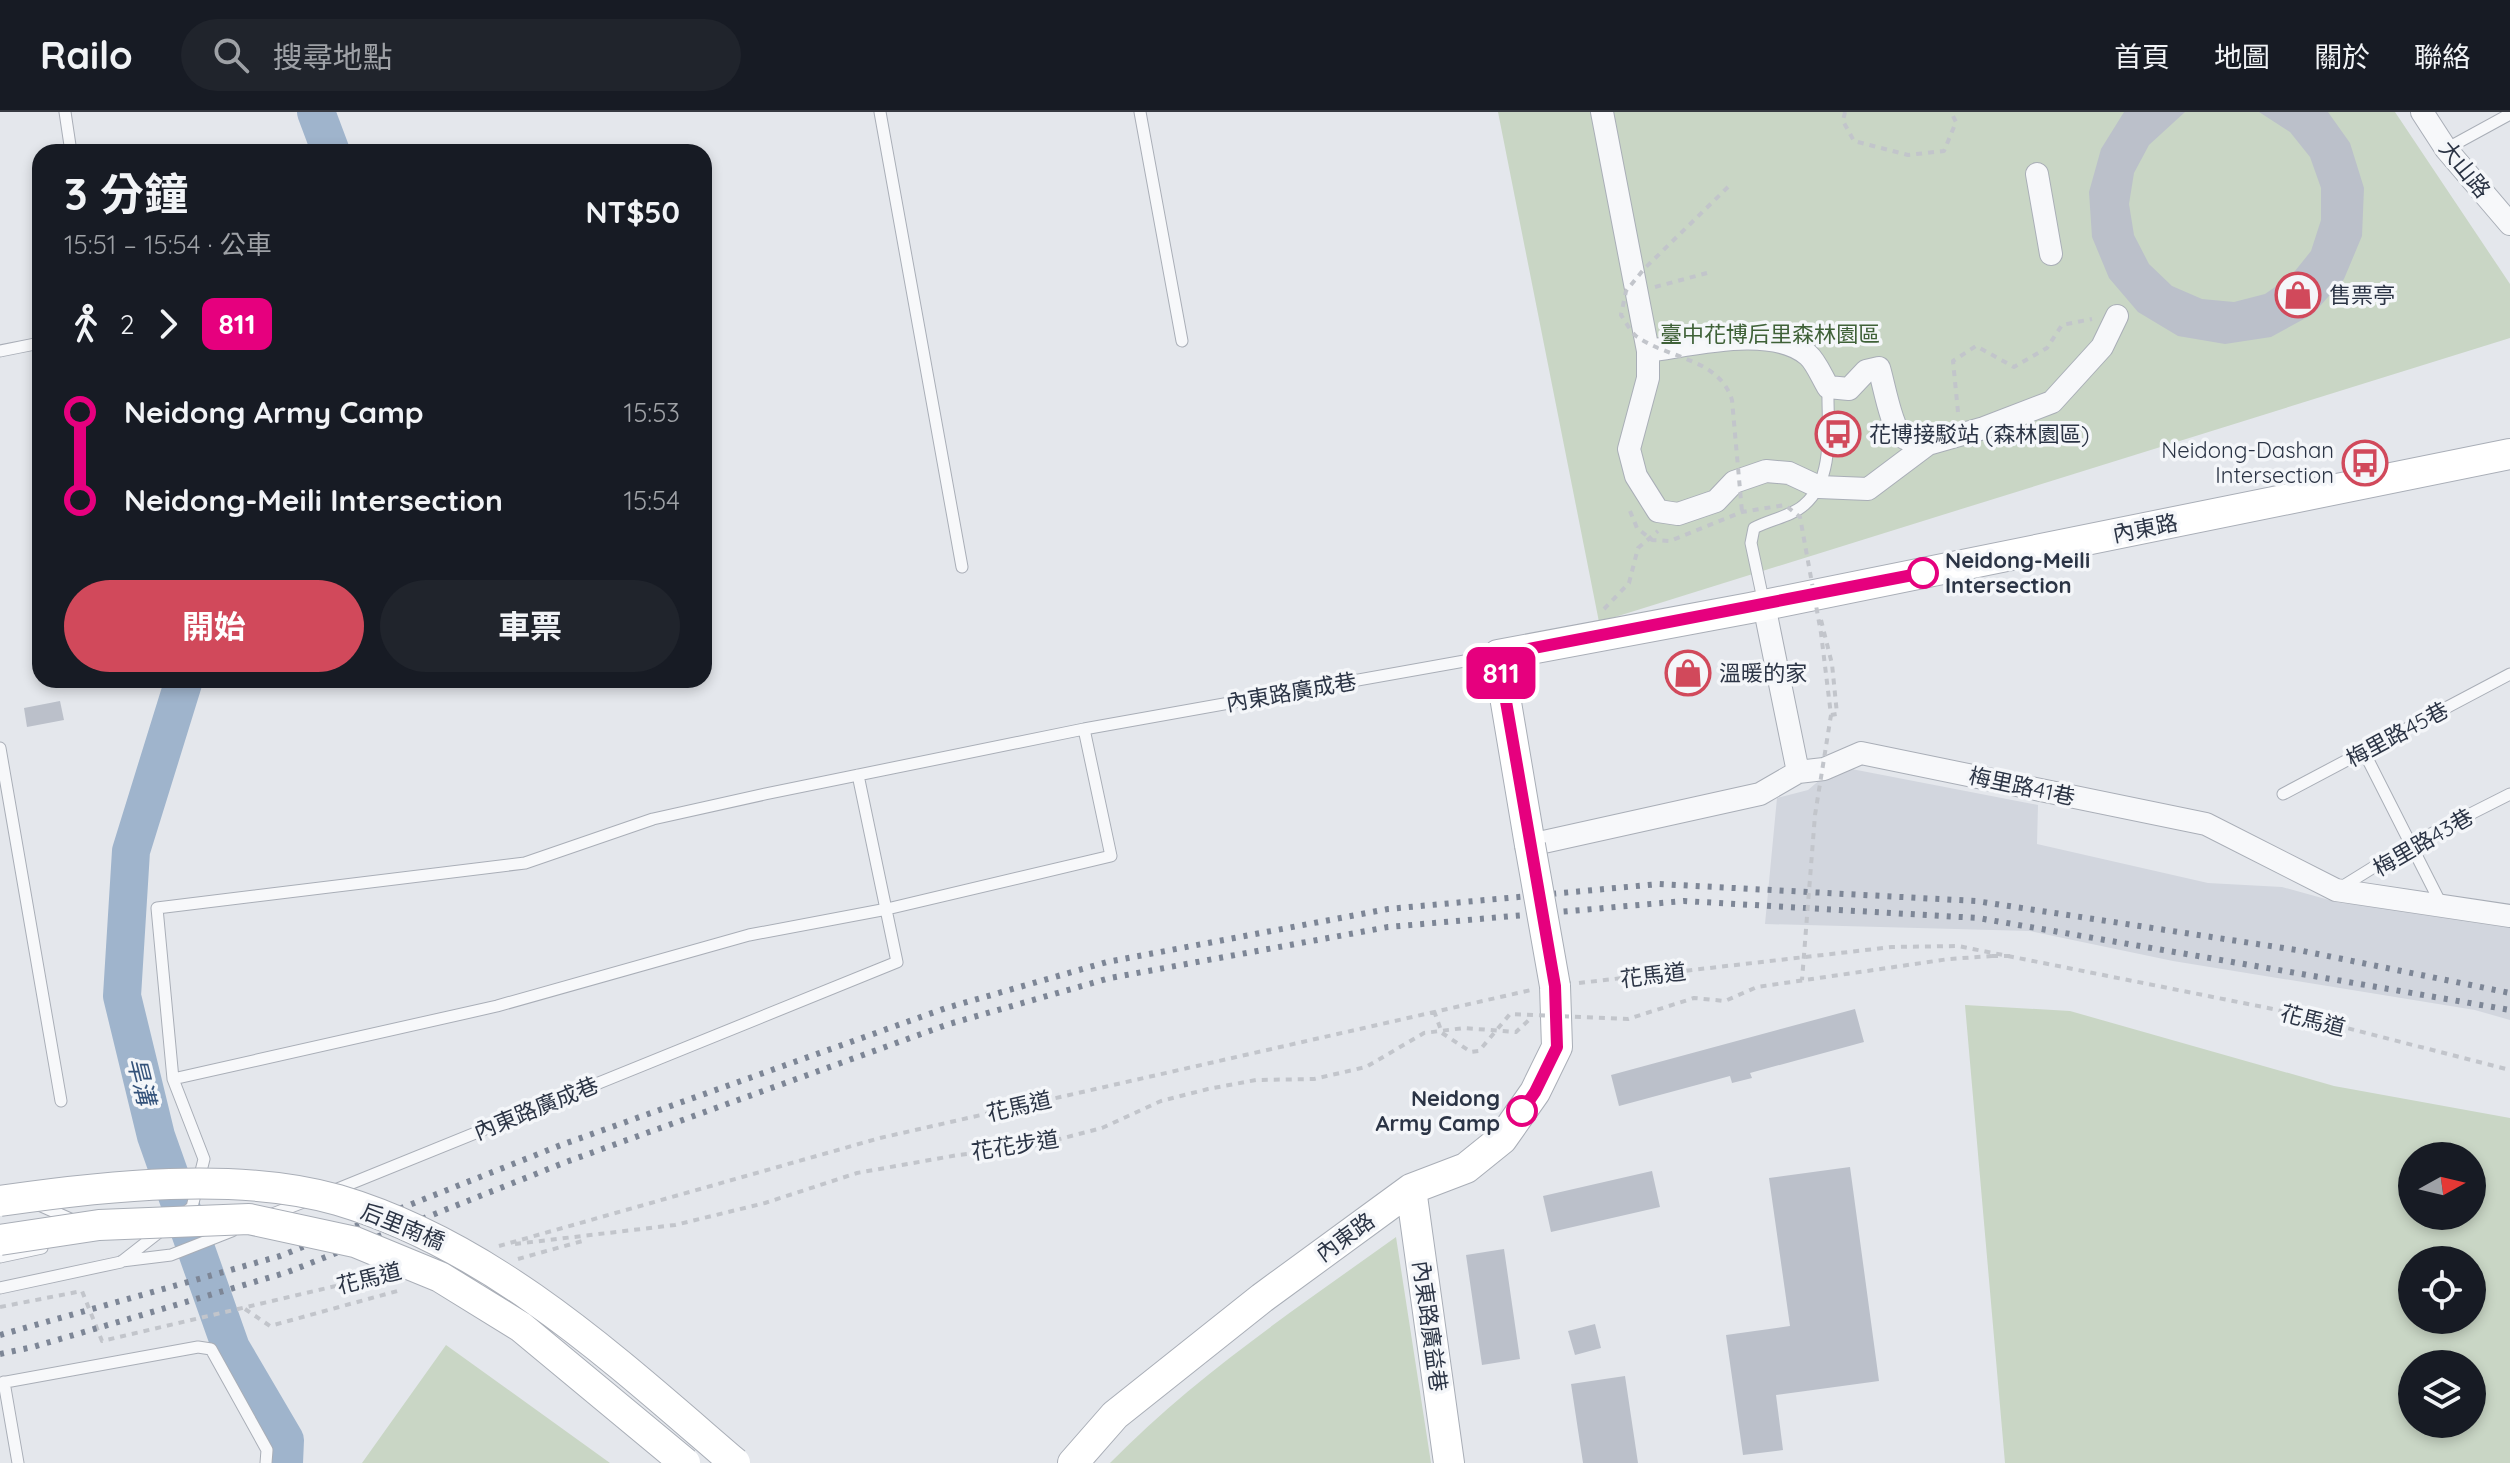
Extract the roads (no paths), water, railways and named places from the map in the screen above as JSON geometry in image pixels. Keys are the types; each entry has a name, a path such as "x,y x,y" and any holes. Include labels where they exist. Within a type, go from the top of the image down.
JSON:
{"street":[{"path":"1602,112 1648,351 1648,378 1629,449 1636,476 1658,511 1678,514 1716,501 1734,482 1766,471 1789,473 1819,487 1868,489 1928,444 2052,402 2102,347 2117,316"},
{"name":"大山路","path":"2422,112 2446,149 2510,224"},
{"path":"2037,174 2051,254"},
{"path":"1648,351 1736,340 1782,340 1810,356 1828,387 1849,389 1866,371 1879,368 1889,398 1893,427 1904,438 1928,444"},
{"name":"內東路","path":"1498,655 1764,605 2510,454"},
{"path":"1764,605 1798,772"},
{"path":"1498,655 1530,845"},
{"name":"梅里路41巷","path":"1530,845 1760,794 1798,772 1824,769 1861,753 2206,824 2336,890 2510,916"},
{"name":"內東路","path":"1073,1463 1115,1415 1262,1298 1411,1189 1466,1168 1502,1139 1535,1092 1557,1047 1555,986 1530,845"},
{"name":"后里南橋","path":"11,1216 99,1187 255,1186 337,1200 453,1247 539,1301 735,1463"},
{"name":"內東路廣益巷","path":"1411,1189 1449,1463"},
{"name":"后里南橋","path":"11,1216 99,1225 249,1219 355,1242 440,1277 521,1327 685,1463"}],"lane":[{"path":"65,112 70,144"},
{"path":"880,112 962,567"},
{"path":"1140,112 1182,341"},
{"path":"2446,149 2510,114"},
{"path":"0,351 32,345"},
{"path":"1764,605 1751,543 1754,528 1804,506 1819,487 1827,460 1828,387"},
{"name":"內東路廣成巷","path":"121,1262 171,1255 897,962 858,775 1084,729 1498,655"},
{"name":"梅里路45巷","path":"2283,794 2510,674"},
{"path":"173,1079 497,1006 749,935 887,909 1111,856 1084,729"},
{"path":"0,748 61,1101"},
{"path":"2364,752 2441,905"},
{"path":"0,1288 121,1262 192,1207 204,1159 173,1079 157,908 525,863 653,819 858,775"},
{"name":"梅里路43巷","path":"2336,890 2411,844 2510,794"},
{"path":"0,1187 11,1216 0,1255 104,1234"},
{"path":"11,1216 104,1234 153,1236"},
{"path":"18,1463 2,1383 198,1347 211,1349 267,1450 266,1463"}],"waterway":[{"name":"旱溝","path":"316,112 328,144"},
{"name":"旱溝","path":"182,688 131,851 122,996 156,1136 231,1348 285,1440 284,1463"}],"railway":[{"path":"0,1335 280,1256 561,1145 946,1008 1107,962 1388,909 1659,884 1976,901 2303,951 2510,993"},
{"path":"0,1354 288,1272 566,1162 949,1024 1110,978 1388,927 1684,901 1978,918 2510,1010"}],"place":[{"name":"售票亭","path":"2298,295"},
{"name":"花博接駁站 (森林園區)","path":"1838,434"},
{"name":"Neidong-Dashan Intersection","path":"2365,463"},
{"name":"Neidong-Meili Intersection","path":"1923,573"},
{"name":"溫暖的家","path":"1688,673"},
{"name":"Neidong Army Camp","path":"1522,1111"}],"park label":[{"name":"臺中花博后里森林園區","path":"1770,334"}]}
